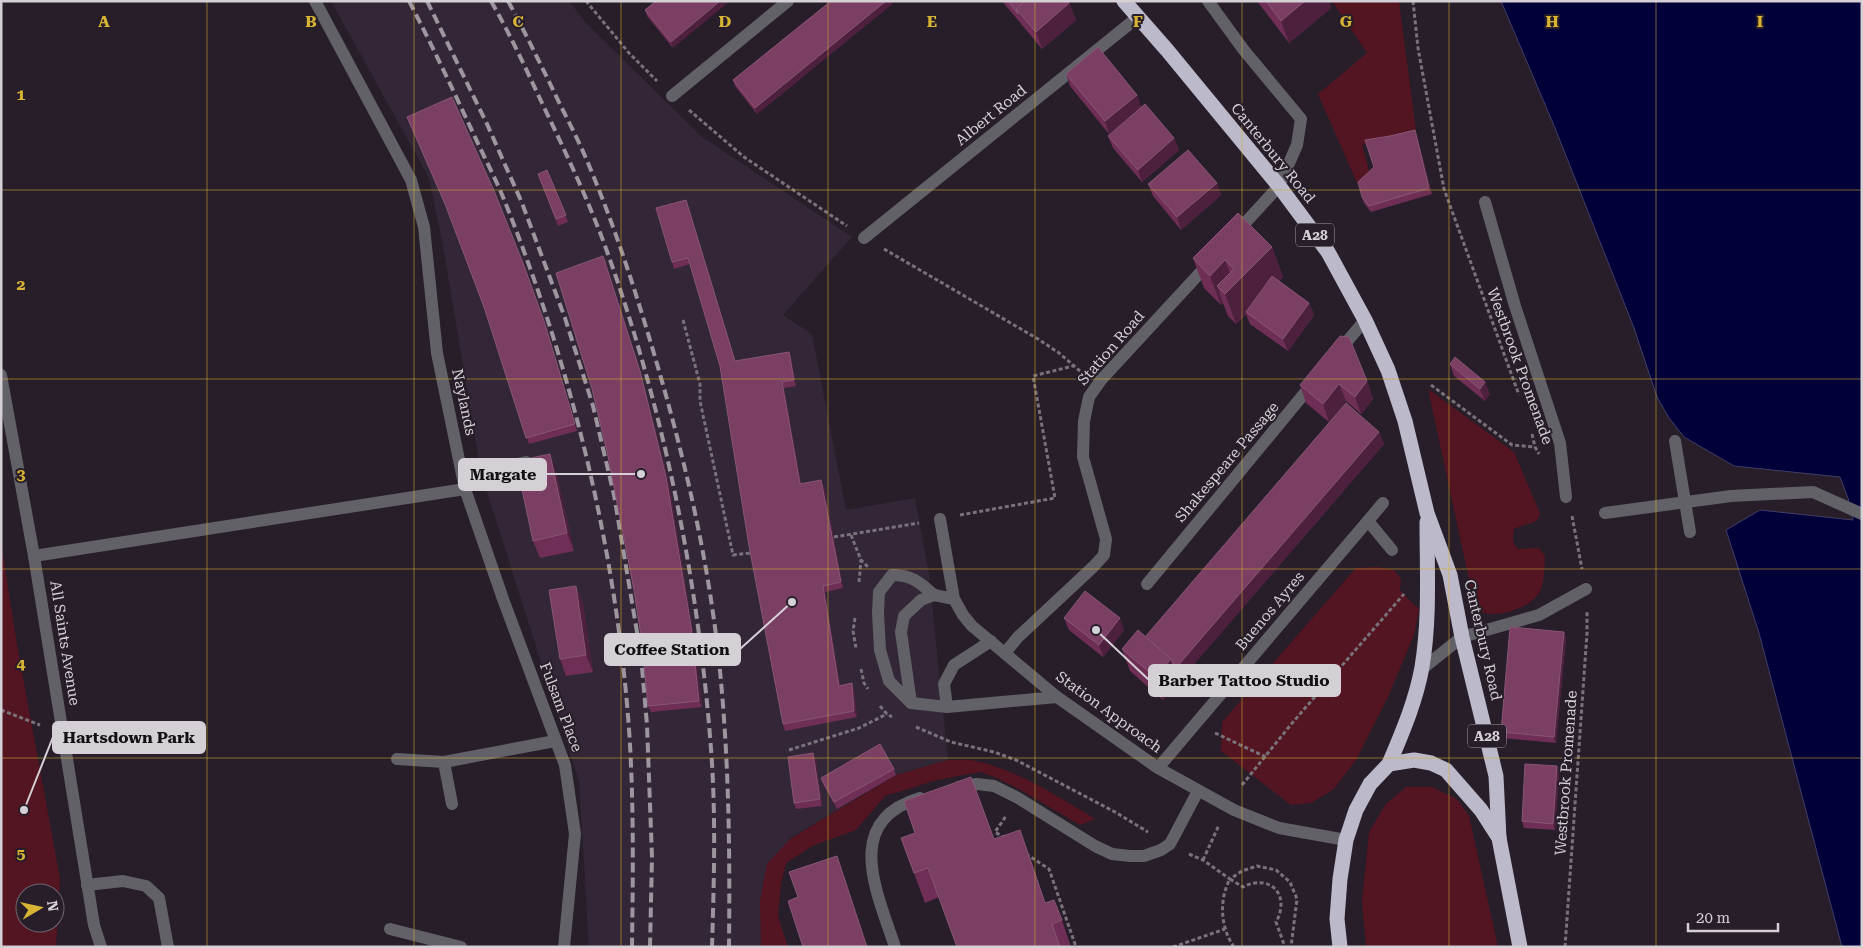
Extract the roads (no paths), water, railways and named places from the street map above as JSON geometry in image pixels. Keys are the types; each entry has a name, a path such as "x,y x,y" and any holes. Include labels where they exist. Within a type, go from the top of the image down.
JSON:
{"highway":[{"name":"Canterbury Road","path":"1124,1 1279,186 1328,252 1365,320 1388,370 1405,421 1427,513 1450,575 1462,637 1496,776 1499,838"},
{"name":"Canterbury Road","path":"1340,947 1338,911 1340,879 1346,840 1356,810 1370,784 1388,764 1407,721 1422,669 1427,623 1427,513"},
{"path":"1388,764 1414,760 1431,763 1446,770 1482,810 1499,838 1520,947"}],"street":[{"name":"Naylands","path":"315,1 411,180 424,227 437,354 464,483"},
{"path":"672,96 788,1"},
{"name":"Station Road","path":"1005,653 1018,637 1104,554 1106,539 1083,457 1084,421 1089,397 1101,380 1279,186 1297,145 1301,119 1243,49 1208,1"},
{"name":"Albert Road","path":"864,238 1138,17"},
{"path":"1485,202 1515,306 1560,443 1566,497"},
{"path":"1334,357 1365,320"},
{"name":"Shakespeare Passage","path":"1147,584 1322,372"},
{"name":"All Saints Avenue","path":"1,374 34,556 87,885 94,925 101,947"},
{"path":"1675,441 1690,532"},
{"path":"34,556 464,483 526,462"},
{"name":"Fulsam Place","path":"464,483 503,599 565,764 575,834 564,947"},
{"path":"1605,513 1766,493 1813,492 1862,514"},
{"name":"Buenos Ayres","path":"1158,768 1383,503"},
{"name":"Station Approach","path":"940,519 954,599 962,615 972,626 1057,697 1158,768 1234,810 1279,828 1346,840"},
{"path":"1368,521 1392,550"},
{"path":"954,599 934,595 922,584 905,575 892,576 879,592 878,613 882,658 889,681 910,703 947,706 1057,697"},
{"path":"1422,669 1462,637 1539,615 1586,589"},
{"path":"910,703 901,632 904,616 921,600 934,595"},
{"path":"947,706 944,684 954,665 991,641"},
{"path":"397,759 444,762 556,741"},
{"path":"444,762 452,804"},
{"path":"895,947 878,895 870,858 874,834 889,812 917,799 940,792 977,784 994,786 1018,798 1095,846 1112,854 1144,856 1161,850 1170,844 1198,791"},
{"path":"87,885 123,881 146,886 159,898 168,947"},
{"path":"390,929 461,947"}],"railway":[{"path":"409,1 505,202 551,329 587,461 602,527 614,594 623,662 631,756 632,947"},
{"path":"427,1 487,124 522,203 565,318 593,406 614,495 641,656 647,725 652,857 650,947"},
{"path":"491,1 518,52 582,190 604,243 644,366 675,492 697,620 711,749 714,798 712,947"},
{"path":"508,1 578,140 605,205 623,255 666,394 694,507 714,622 725,733 728,804 729,947"}],"place":[{"name":"Margate","path":"641,474"},
{"name":"Coffee Station","path":"792,602"},
{"name":"Barber Tattoo Studio","path":"1096,630"},
{"name":"Hartsdown Park","path":"24,810"}]}
